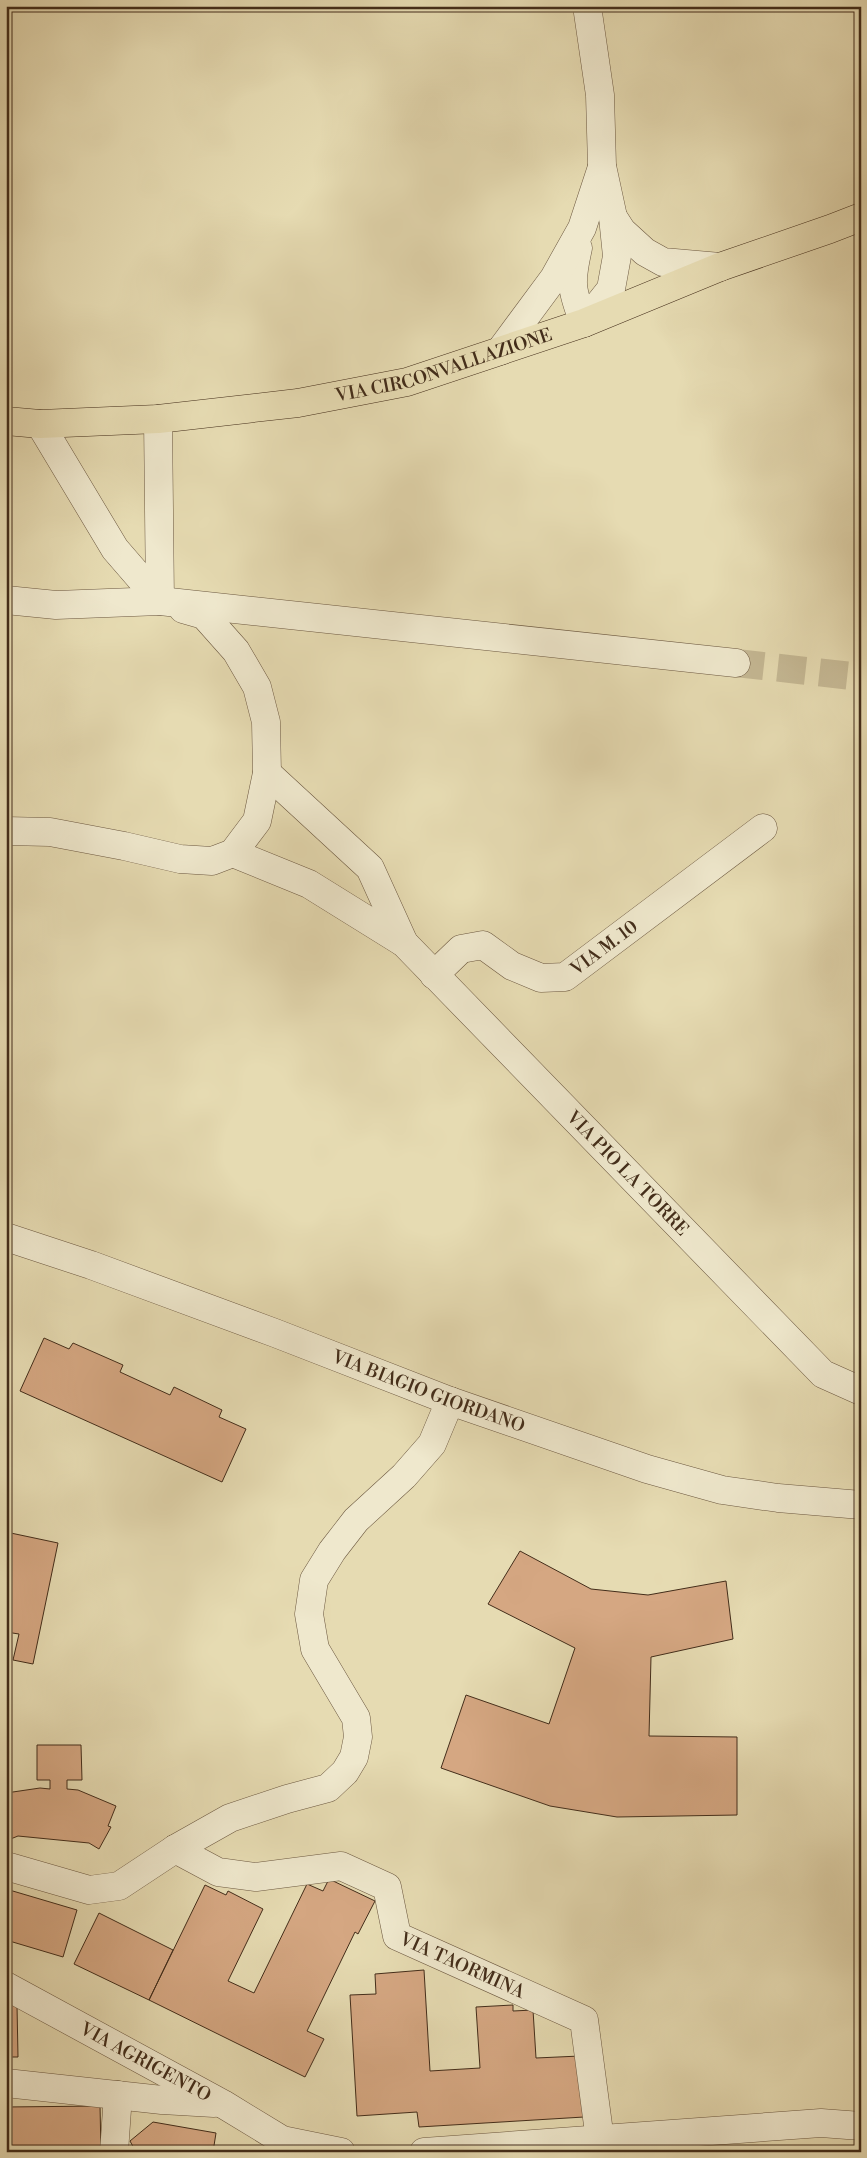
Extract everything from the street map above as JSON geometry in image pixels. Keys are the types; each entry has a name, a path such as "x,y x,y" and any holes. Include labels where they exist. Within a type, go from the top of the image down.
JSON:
{"main road":[{"name":"VIA CIRCONVALLAZIONE","path":"6,421 40,424 158,419 298,403 407,382 584,323 720,267 861,217"}],"street":[{"path":"584,323 611,289 617,256 614,217 602,166 600,95 587,6"},
{"path":"584,323 574,296 572,276 582,228 602,166"},
{"path":"614,217 622,231 645,252 663,262 720,267"},
{"path":"500,351 554,278 582,228"},
{"path":"158,419 160,601"},
{"path":"6,831 50,832 180,859 212,861 234,852 257,821 267,773 266,722 257,687 236,651 204,615 160,601 116,549 40,424"},
{"path":"6,600 56,605 160,601 736,663"},
{"path":"267,773 370,868 404,943"},
{"name":"VIA M. 10","path":"434,975 462,949 483,945 512,966 542,978 565,977 763,828"},
{"path":"234,852 309,884 404,943"},
{"name":"VIA PIO LA TORRE","path":"404,943 823,1374 861,1391"},
{"name":"VIA BIAGIO GIORDANO","path":"6,1236 91,1265 275,1333 450,1401 647,1470 722,1490 778,1498 861,1506"},
{"path":"6,1866 89,1890 119,1886 175,1849 230,1818 286,1799 328,1788 346,1772 354,1757 358,1737 356,1718 315,1649 309,1614 314,1580 332,1551 356,1520 404,1476 432,1444 450,1401"},
{"name":"VIA TAORMINA","path":"175,1849 218,1872 256,1877 341,1866 387,1887 398,1936 584,2020 600,2140"},
{"name":"VIA AGRIGENTO","path":"6,1986 223,2104 281,2146 341,2152"},
{"path":"6,2083 118,2096 223,2104"},
{"path":"114,2152 118,2096"},
{"path":"424,2152 600,2140 648,2144 821,2123 861,2126"}],"building":[{"path":"44,1338 69,1349 73,1343 123,1365 120,1372 170,1395 174,1387 222,1410 219,1417 246,1429 222,1482 20,1391"},
{"path":"6,1532 58,1543 33,1664 13,1660 19,1634 6,1632"},
{"path":"520,1551 591,1589 648,1595 726,1581 733,1639 651,1657 649,1736 737,1737 737,1815 617,1817 550,1806 441,1768 466,1695 549,1724 575,1648 488,1604"},
{"path":"37,1745 81,1745 82,1780 67,1780 67,1789 78,1790 116,1806 108,1826 111,1827 99,1849 89,1843 18,1836 8,1840 6,1793 40,1788 50,1789 50,1780 37,1780"},
{"path":"329,1879 375,1901 358,1934 355,1932 307,2031 324,2039 305,2077 149,2000 205,1885 226,1895 228,1891 263,1909 228,1981 254,1993 307,1884 323,1891"},
{"path":"6,1889 77,1910 63,1957 6,1940"},
{"path":"99,1913 173,1950 149,2000 74,1964"},
{"path":"424,1970 430,2071 480,2068 476,2007 513,2005 513,2011 533,2010 536,2058 580,2056 584,2117 419,2127 417,2112 357,2116 350,1995 376,1994 375,1974"},
{"path":"6,2005 17,2005 18,2057 6,2057"},
{"path":"100,2106 101,2152 6,2152 6,2107"},
{"path":"153,2122 216,2133 213,2152 136,2152 130,2141"}],"tunnel":[{"path":"736,663 861,677"}]}
